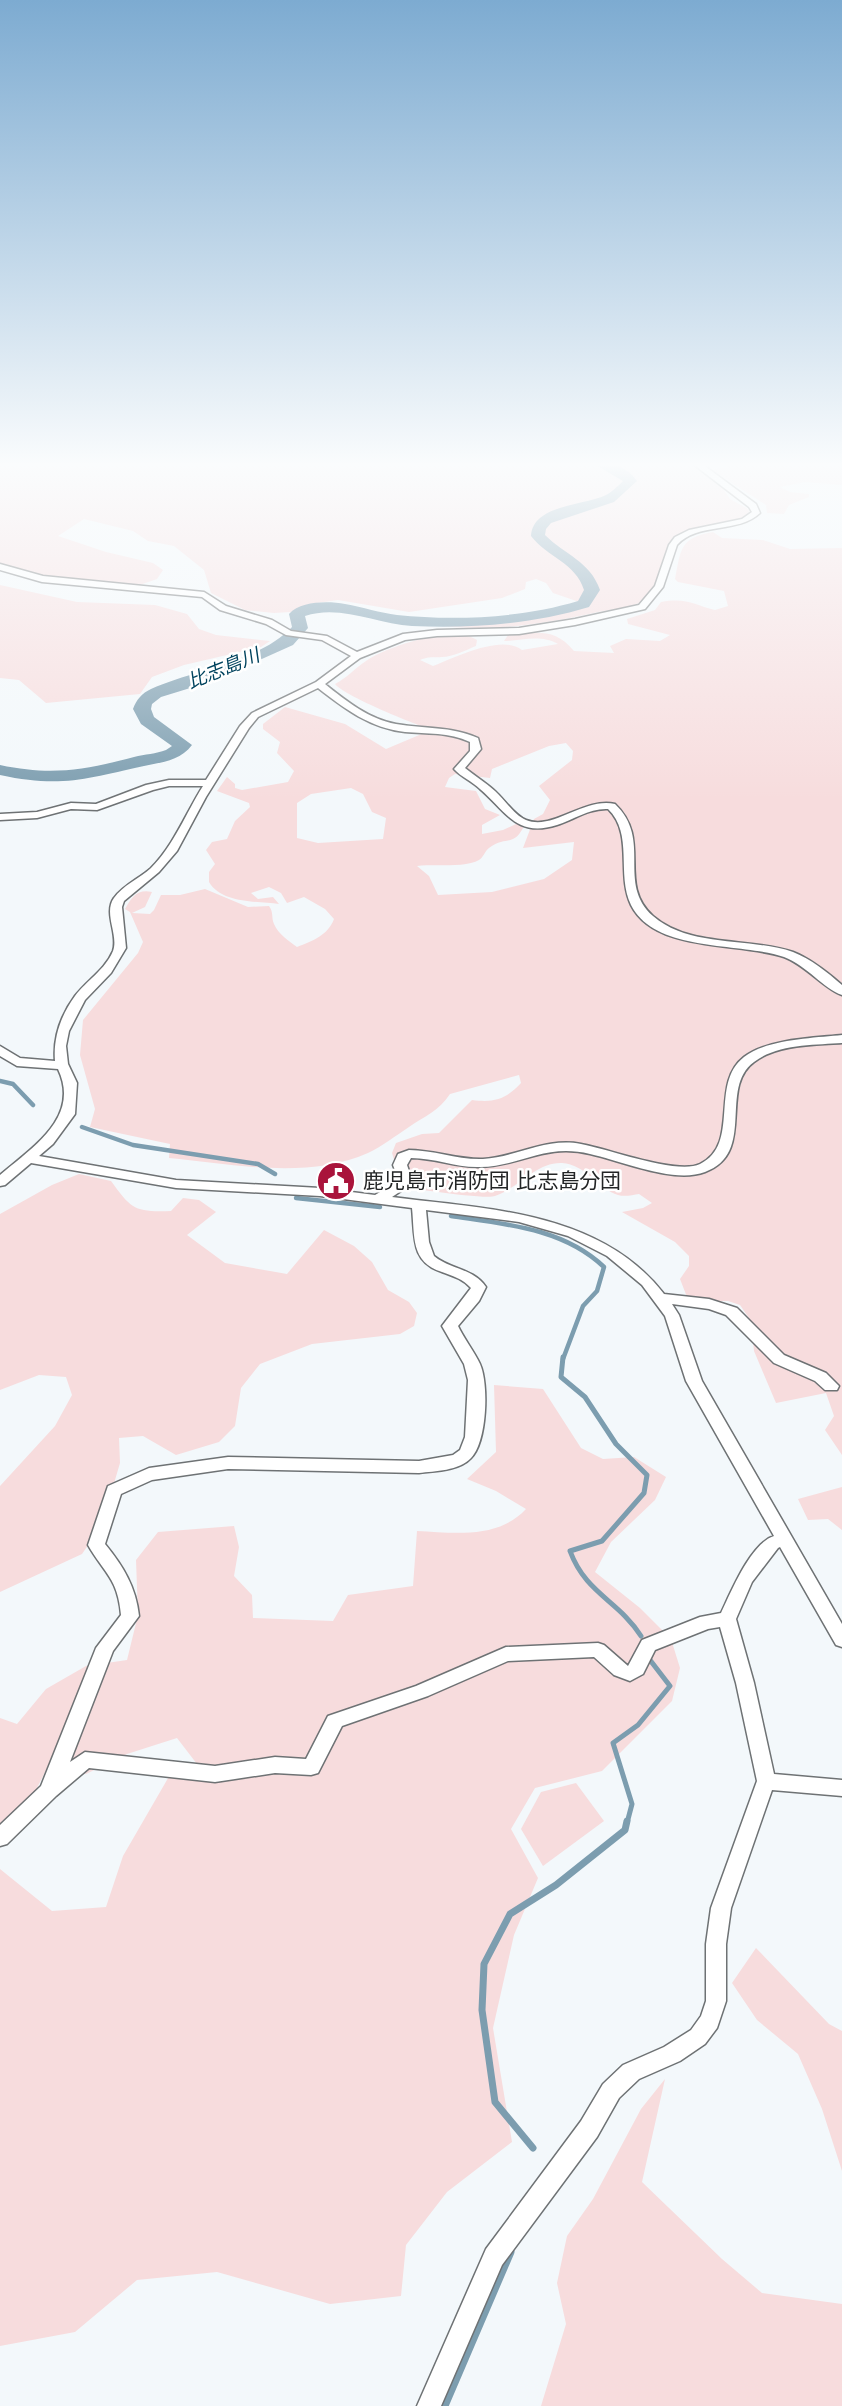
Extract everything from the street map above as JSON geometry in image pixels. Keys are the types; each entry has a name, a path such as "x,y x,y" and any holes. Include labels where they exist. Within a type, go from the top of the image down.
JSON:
{"street":[{"path":"32,576 205,596 223,608 269,622 289,634 324,638 357,656"},
{"path":"0,1182 48,1141 68,1114 71,1083 62,1065 60,1046 70,1015 80,998 107,970 121,948 116,907 118,899 155,870 168,855 245,726 255,715 318,684 357,656 403,637 437,633 530,630 642,607 659,587 663,576"},
{"path":"318,684 354,712 374,722 458,734 474,740 478,746 476,752 460,765 459,769 482,785 514,820 523,824 545,825 593,807 611,806 622,817 629,840 628,883 631,898 650,920 674,933 790,956 818,972 842,991"},
{"path":"0,817 37,815 75,806 97,807 150,787 169,783 211,782"},
{"path":"377,1199 406,1183 400,1165 403,1157 409,1154 420,1153 483,1163 555,1146 581,1149 674,1170 701,1169 713,1161 725,1147 730,1132 734,1083 739,1068 750,1058 766,1052 842,1039"},
{"path":"0,1050 25,1064 62,1065"},
{"path":"28,1158 176,1184 320,1192 520,1218 573,1233 612,1254 641,1276 660,1298 675,1324 694,1381 842,1640"},
{"path":"49,1791 105,1648 130,1616 129,1593 117,1571 96,1545 114,1490 149,1474 228,1463 419,1468 443,1465 464,1457 473,1446 478,1385 472,1365 450,1326 456,1316 476,1298 479,1287 465,1273 436,1265 426,1256 418,1204"},
{"path":"660,1298 725,1308 741,1320 759,1342 779,1360 821,1378 831,1386"},
{"path":"429,2406 494,2257 589,2129 611,2091 631,2072 672,2054 698,2037 710,2021 716,2001 716,1944 722,1908 766,1781 745,1683 726,1619 745,1579 772,1543 784,1540"},
{"path":"0,1838 85,1760 215,1774 275,1765 311,1767 335,1721 422,1691 506,1654 598,1650 620,1670 630,1674 637,1669 648,1645 706,1622 726,1619"},
{"path":"766,1781 842,1788"}],"shaded area":[{"path":"49,576 159,576 128,589"},
{"path":"206,576 661,576 650,595 640,603 537,623 495,628 433,625 529,619 591,606 553,593 546,583 536,579 526,582 525,589 502,598 409,612 338,600 310,604 291,612 274,613 245,610 211,593"},
{"path":"676,576 842,576 842,1455 825,1430 834,1416 826,1393 776,1403 754,1351 751,1321 740,1305 728,1301 695,1301 687,1297 680,1279 689,1266 689,1256 675,1242 622,1212 643,1208 652,1203 639,1194 618,1195 578,1168 562,1163 544,1167 504,1192 488,1197 387,1185 400,1179 392,1153 396,1143 422,1134 439,1133 472,1100 500,1099 510,1093 521,1083 519,1075 450,1094 431,1113 368,1153 320,1166 269,1168 169,1158 170,1144 90,1127 95,1109 80,1055 83,1020 138,953 143,942 130,912 125,909 136,895 152,892 145,907 132,913 150,914 161,895 180,895 205,889 248,907 269,906 276,928 297,947 324,933 334,919 325,909 304,897 287,903 281,893 269,887 251,893 258,899 273,897 279,904 241,900 222,894 209,882 209,872 215,864 206,850 212,842 227,839 235,821 250,807 249,803 217,791 227,777 235,784 235,788 242,790 288,782 294,771 277,753 280,742 263,729 263,724 285,707 345,724 386,749 424,733 427,728 363,701 335,684 376,655 421,639 453,635 477,640 476,646 455,655 420,660 433,666 491,646 503,644 522,650 558,644 537,639 504,641 508,635 536,633 559,638 574,651 614,653 610,646 626,639 660,641 670,635 628,624 627,619 655,610 661,602 684,601 715,610 728,606 724,591 678,582","holes":["566,743 573,751 572,760 539,786 550,800 543,814 534,819 523,848 574,842 572,860 544,879 492,892 438,895 429,876 417,866 473,862 496,844 519,835 527,819 503,830 482,834 482,825 500,815 485,809 476,791 445,787 449,778 455,774 490,778 492,769 549,746","351,788 363,794 372,812 386,818 383,839 318,843 297,838 297,803 311,794"]},
{"path":"0,585 77,602 155,605 187,614 199,629 216,635 270,641 261,647 184,665 152,677 140,694 46,703 19,680 0,678"},
{"path":"79,1174 111,1181 130,1204 142,1210 171,1211 183,1198 199,1200 216,1212 187,1235 225,1263 287,1274 324,1230 354,1246 372,1262 388,1290 409,1302 417,1313 414,1326 400,1334 312,1344 260,1364 241,1388 235,1426 219,1442 176,1455 143,1436 119,1438 120,1463 110,1497 93,1538 82,1554 0,1592 0,1486 55,1426 72,1395 66,1377 39,1375 0,1390 0,1214 52,1185"},
{"path":"494,1385 543,1389 581,1448 603,1459 634,1457 666,1477 655,1500 611,1542 595,1572 640,1608 671,1639 680,1668 672,1701 602,1771 535,1788 511,1829 538,1878 514,1935 493,2028 512,2142 447,2192 406,2245 401,2296 330,2304 217,2272 137,2280 75,2332 0,2346 0,1869 52,1911 106,1907 123,1856 171,1773 197,1764 177,1738 127,1754 86,1774 50,1762 32,1798 0,1832 0,1718 17,1724 46,1689 86,1666 127,1660 138,1615 136,1560 158,1532 234,1526 239,1547 234,1576 252,1595 253,1618 333,1621 348,1595 413,1586 417,1531 476,1532 489,1530 515,1519 526,1509 496,1491 467,1479 496,1452"},
{"path":"842,1487 842,1530 828,1519 808,1520 798,1499"},
{"path":"576,1783 604,1821 543,1866 521,1829 541,1792"},
{"path":"756,1948 829,2024 842,2031 842,2171 822,2109 798,2054 757,2020 732,1983"},
{"path":"665,2079 642,2182 722,2259 762,2293 842,2304 842,2406 541,2406 566,2324 557,2283 567,2236 593,2199 641,2109"}],"waterway":[{"name":"比志島川","path":"0,770 36,777 82,776 178,750 183,745 147,720 142,709 144,702 155,693 207,677 287,642 300,628 297,614 310,609 335,607 396,620 437,622 545,614 584,604 592,590 587,576"},
{"path":"0,1081 13,1084 33,1105"},
{"path":"82,1127 133,1145 258,1164 275,1174"},
{"path":"296,1198 380,1207"},
{"path":"451,1216 512,1225 552,1236 588,1254 604,1267 597,1291 583,1306 563,1359"},
{"path":"563,1357 561,1377 585,1397 616,1444 647,1475 644,1493 602,1541 570,1551 577,1566 593,1587 641,1636"},
{"path":"627,1823 632,1804 613,1743 638,1725 670,1686 650,1660"},
{"path":"533,2148 495,2102 482,2010 484,1964 510,1914 556,1885 625,1830 627,1821"},
{"path":"445,2406 511,2252"}],"place":[{"name":"鹿児島市消防団 比志島分団","path":"336,1181"}]}
